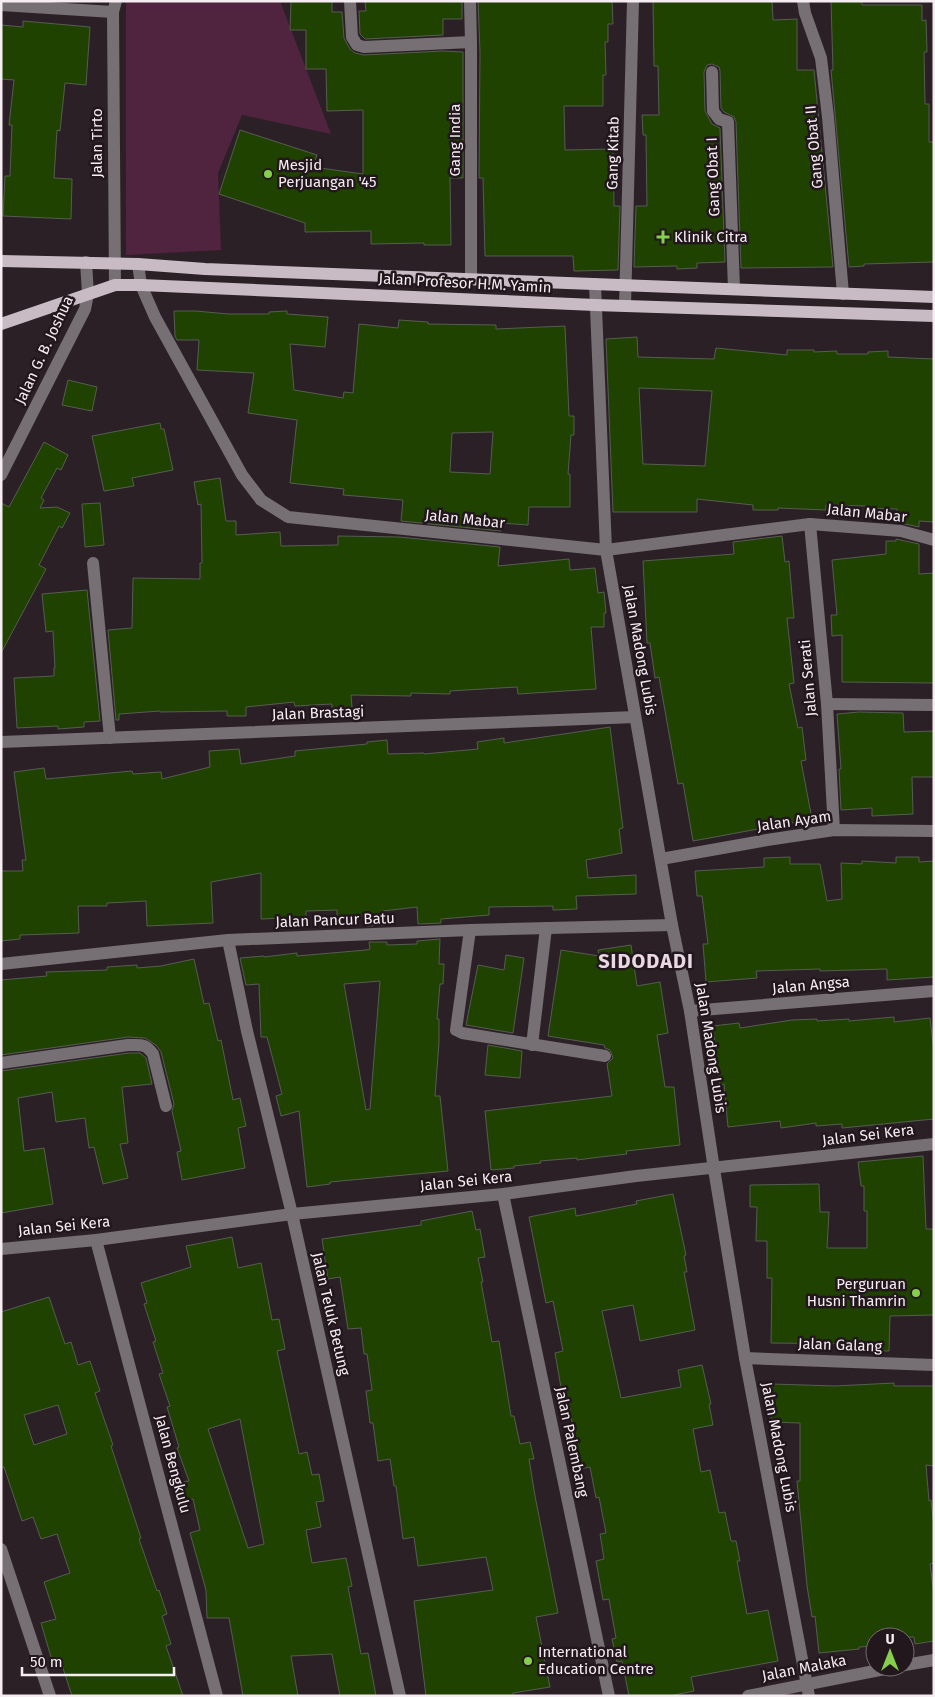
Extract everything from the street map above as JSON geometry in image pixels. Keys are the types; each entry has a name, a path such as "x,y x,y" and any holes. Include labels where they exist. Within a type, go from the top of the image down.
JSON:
{"main road":[{"name":"Jalan Profesor H.M. Yamin","path":"1,261 138,264 205,269 934,297"},
{"name":"Jalan Profesor H.M. Yamin","path":"1,324 115,285 595,305 934,316"}],"street":[{"path":"350,1 352,37 357,45 364,47 471,42"},
{"name":"Gang India","path":"470,1 471,279"},
{"name":"Gang Kitab","path":"625,306 632,1"},
{"name":"Gang Obat II","path":"804,1 805,13 821,58 843,294"},
{"path":"1,5 114,7"},
{"name":"Jalan Tirto","path":"114,7 115,285"},
{"name":"Gang Obat I","path":"712,72 713,111 719,119 728,122 734,290"},
{"name":"Jalan G. B. Joshua","path":"1,475 85,309 88,294 86,262"},
{"name":"Jalan Mabar","path":"138,264 141,285 159,324 242,475 261,500 288,516 606,550 810,524 901,531 934,540"},
{"name":"Jalan Madong Lubis","path":"595,284 606,550 672,925 690,1011 745,1358 809,1689"},
{"name":"Jalan Serati","path":"810,524 827,704 834,830"},
{"path":"93,564 110,738"},
{"path":"827,704 934,705"},
{"name":"Jalan Brastagi","path":"1,742 635,717"},
{"name":"Jalan Ayam","path":"661,859 834,830 934,831"},
{"name":"Jalan Pancur Batu","path":"1,964 228,940 470,930 672,925"},
{"path":"532,1045 546,928"},
{"path":"470,930 456,1030 462,1034 604,1056"},
{"name":"Jalan Teluk Betung","path":"228,940 247,1031 292,1214 400,1696"},
{"name":"Jalan Angsa","path":"690,1011 934,991"},
{"path":"1,1063 128,1045 141,1045 148,1047 153,1054 166,1106"},
{"name":"Jalan Sei Kera","path":"1,1249 96,1240 292,1214 503,1194 636,1176 934,1144"},
{"name":"Jalan Palembang","path":"503,1194 609,1696"},
{"name":"Jalan Bengkulu","path":"96,1240 217,1696"},
{"name":"Jalan Galang","path":"745,1358 934,1365"},
{"path":"1,1549 50,1696"},
{"path":"915,1663 934,1660"},
{"name":"Jalan Malaka","path":"748,1696 809,1689 865,1675"}],"shaded area":[{"path":"126,1 280,1 331,134 242,115 218,173 221,250 126,255"}],"building":[{"path":"291,1 332,1 332,12 342,12 344,38 350,49 355,53 364,55 443,51 463,52 463,178 450,178 451,245 424,245 424,243 371,244 371,231 305,232 305,223 219,194 240,130 317,155 313,167 363,174 363,110 327,111 326,69 306,69 306,30 290,30"},
{"path":"365,1 462,1 462,19 443,19 443,35 365,39 360,34 359,11 366,11"},
{"path":"478,1 612,1 613,24 608,24 608,42 605,42 606,75 603,75 603,106 564,106 565,150 613,149 614,206 620,206 618,270 574,271 573,256 485,256 483,178 479,178 480,52"},
{"path":"653,1 772,1 773,20 797,19 797,70 814,70 833,267 741,268 736,122 734,117 724,112 721,108 720,71 719,67 712,64 707,65 704,72 705,111 712,124 720,128 725,262 697,263 697,268 677,269 677,266 634,267 636,206 647,206 646,135 643,135 642,115 659,115 658,66 654,66"},
{"path":"831,1 862,1 862,5 922,5 922,21 926,20 927,52 924,52 925,104 929,104 929,142 934,142 934,262 864,264 864,266 849,267 831,70 833,70"},
{"path":"23,21 90,27 86,85 65,83 60,131 57,130 54,178 72,179 71,219 3,216 5,176 10,176 12,125 9,125 14,80 1,79 1,25 23,27"},
{"path":"174,311 269,314 269,312 287,311 287,314 328,317 325,347 290,344 294,390 343,398 344,392 353,393 359,324 398,328 399,320 428,322 428,324 496,325 496,329 565,326 569,416 574,416 574,435 571,435 568,474 570,474 570,507 529,507 528,525 501,523 501,531 401,521 403,500 343,495 344,489 290,483 297,420 248,413 254,373 197,370 199,340 177,340 175,336","holes":["493,432 490,474 450,472 452,433"]},
{"path":"637,337 638,357 714,359 716,348 787,355 787,350 837,351 837,354 868,354 868,352 888,351 888,357 934,359 934,522 919,521 919,527 896,522 897,509 826,505 826,510 778,508 778,510 753,510 753,505 697,499 697,512 613,512 606,339","holes":["639,388 712,391 705,466 643,464"]},
{"path":"68,380 97,387 92,411 62,405"},
{"path":"160,423 161,429 164,429 173,470 132,478 134,486 104,491 92,436"},
{"path":"44,442 68,455 61,470 57,468 41,498 44,500 40,508 57,507 70,513 62,528 59,526 39,565 46,569 1,653 1,503 9,507"},
{"path":"220,478 226,521 236,521 236,535 280,532 281,546 338,545 338,536 399,537 500,547 498,566 569,559 570,570 595,568 598,593 604,592 606,613 604,613 604,627 591,627 596,689 518,694 517,687 450,691 450,694 411,693 411,696 351,695 352,707 332,708 332,704 295,706 294,702 246,707 246,716 227,716 227,711 160,711 119,714 119,720 116,720 108,630 132,628 133,578 200,579 200,563 202,563 201,504 198,505 194,482"},
{"path":"100,503 104,545 85,547 82,504"},
{"path":"782,536 785,562 789,561 794,618 787,618 794,683 789,684 798,728 802,727 806,760 801,761 812,819 693,841 683,783 678,784 659,677 655,678 650,643 647,643 643,561 734,554 733,542"},
{"path":"896,539 919,544 919,574 934,573 934,683 842,682 842,635 832,636 831,615 837,615 832,560 886,554 886,541 896,541"},
{"path":"87,590 100,721 84,722 84,727 58,729 58,726 17,728 14,678 54,676 53,631 46,632 42,594"},
{"path":"859,712 903,713 904,732 934,731 934,777 912,777 913,814 872,816 872,808 841,810 839,769 841,769 837,714"},
{"path":"610,727 623,828 619,829 622,853 586,860 588,878 636,875 636,894 576,896 577,909 553,910 553,906 489,907 489,915 441,919 441,923 418,924 417,907 383,911 385,925 367,926 366,916 337,918 337,910 306,911 306,917 261,919 261,873 211,882 213,923 147,926 146,901 107,903 107,906 78,906 79,933 20,935 20,939 1,941 1,871 23,871 22,860 26,860 14,772 44,768 46,779 132,771 133,774 161,772 162,779 210,767 209,751 239,749 241,764 295,756 295,751 367,744 367,742 387,740 388,754 424,754 478,749 477,742 504,738 504,743"},
{"path":"790,857 790,864 820,864 827,901 842,899 841,863 862,864 862,861 896,863 896,857 919,857 919,862 934,861 934,977 887,980 887,969 820,971 820,969 756,971 757,978 706,982 703,944 708,944 702,896 697,896 695,871 764,867 764,858"},
{"path":"440,939 439,964 444,964 443,984 440,984 437,1019 439,1019 439,1042 435,1096 440,1096 448,1171 330,1182 330,1184 307,1187 299,1111 281,1116 276,1096 282,1094 267,1037 261,1037 259,984 246,985 240,958 297,953 297,956 366,950 370,949 369,942 387,942 387,945 417,944 417,941","holes":["380,981 370,1109 366,1110 344,984"]},
{"path":"631,945 637,986 660,982 668,1033 657,1035 665,1087 674,1087 680,1145 626,1151 627,1154 577,1160 577,1158 540,1161 541,1163 491,1170 485,1111 612,1096 607,1064 613,1058 610,1050 605,1048 604,1045 548,1036 561,950 599,956 598,950"},
{"path":"506,955 524,958 513,1033 466,1025 478,965 504,970"},
{"path":"194,959 204,1004 209,1003 218,1041 221,1040 233,1100 240,1098 246,1126 238,1128 245,1168 182,1180 177,1152 181,1151 172,1111 174,1104 161,1052 156,1045 145,1038 128,1037 1,1055 1,980 47,976 46,972 107,970 107,967 137,965 137,968 161,966"},
{"path":"894,1017 894,1022 930,1018 934,1051 934,1119 842,1128 842,1124 816,1126 816,1123 781,1128 780,1121 728,1127 724,1084 720,1085 713,1026 739,1023 740,1028 792,1020 849,1019 849,1021"},
{"path":"488,1045 522,1051 520,1078 485,1075"},
{"path":"140,1053 146,1058 152,1084 122,1087 128,1143 120,1144 128,1178 103,1184 94,1147 89,1148 85,1118 56,1122 52,1092 18,1098 24,1151 44,1148 53,1204 1,1213 1,1071"},
{"path":"923,1156 926,1229 934,1229 934,1315 890,1316 889,1351 861,1351 861,1344 771,1343 772,1278 767,1278 767,1241 756,1241 757,1207 750,1207 750,1185 819,1184 820,1212 829,1212 827,1248 867,1248 867,1211 864,1211 864,1186 861,1186 858,1162"},
{"path":"673,1194 686,1255 684,1256 687,1272 684,1272 695,1330 640,1341 633,1305 602,1311 621,1398 681,1387 678,1370 702,1365 711,1404 709,1404 713,1425 693,1429 701,1472 710,1470 719,1513 725,1512 731,1541 736,1541 740,1561 737,1561 747,1614 768,1610 778,1661 691,1677 694,1691 669,1696 629,1696 622,1661 617,1662 612,1639 616,1638 609,1599 603,1600 596,1561 604,1559 600,1534 606,1533 599,1497 596,1498 590,1467 579,1469 571,1429 573,1428 568,1398 563,1399 555,1353 563,1351 553,1301 546,1303 529,1217 575,1208 576,1216 637,1204 636,1201"},
{"path":"472,1211 476,1230 480,1229 485,1257 478,1258 492,1342 499,1341 511,1416 514,1416 520,1444 530,1442 534,1459 529,1459 558,1613 536,1617 550,1687 513,1693 513,1696 426,1696 414,1601 493,1590 486,1557 418,1566 414,1537 403,1539 396,1486 394,1486 390,1459 378,1461 373,1423 370,1423 366,1391 372,1390 367,1354 364,1354 361,1328 348,1329 340,1277 328,1279 322,1239 421,1225 421,1221"},
{"path":"232,1237 238,1268 261,1263 272,1320 279,1319 285,1349 277,1351 299,1454 307,1452 312,1475 319,1474 324,1501 316,1502 321,1527 306,1530 312,1563 346,1558 352,1586 348,1587 361,1654 368,1653 376,1696 340,1696 332,1654 291,1656 298,1696 243,1696 229,1618 207,1618 206,1590 190,1533 200,1530 193,1499 185,1500 182,1482 189,1481 177,1448 179,1447 167,1407 170,1406 159,1374 163,1373 153,1342 156,1341 144,1304 147,1303 141,1283 191,1267 186,1246","holes":["240,1419 264,1544 248,1548 208,1429"]},
{"path":"49,1297 65,1344 71,1342 78,1365 90,1361 100,1391 95,1393 113,1445 111,1446 141,1538 139,1539 167,1614 162,1616 171,1644 166,1646 183,1696 72,1696 61,1662 53,1664 41,1623 56,1619 44,1582 70,1573 57,1534 41,1539 33,1517 22,1521 4,1467 1,1468 1,1312","holes":["58,1405 67,1434 34,1445 24,1415"]},
{"path":"894,1383 894,1386 934,1386 934,1466 926,1465 929,1501 931,1500 934,1525 934,1563 930,1564 934,1594 934,1641 915,1644 915,1627 865,1627 865,1647 859,1647 859,1649 819,1653 815,1616 812,1617 807,1586 797,1481 800,1481 800,1423 771,1422 772,1384 835,1386"}],"place":[{"name":"Mesjid Perjuangan '45","path":"268,174"},
{"name":"Klinik Citra","path":"663,237"},
{"name":"Perguruan Husni Thamrin","path":"916,1293"},
{"name":"International Education Centre","path":"528,1661"}],"district":[{"name":"SIDODADI","path":"646,961"}]}
